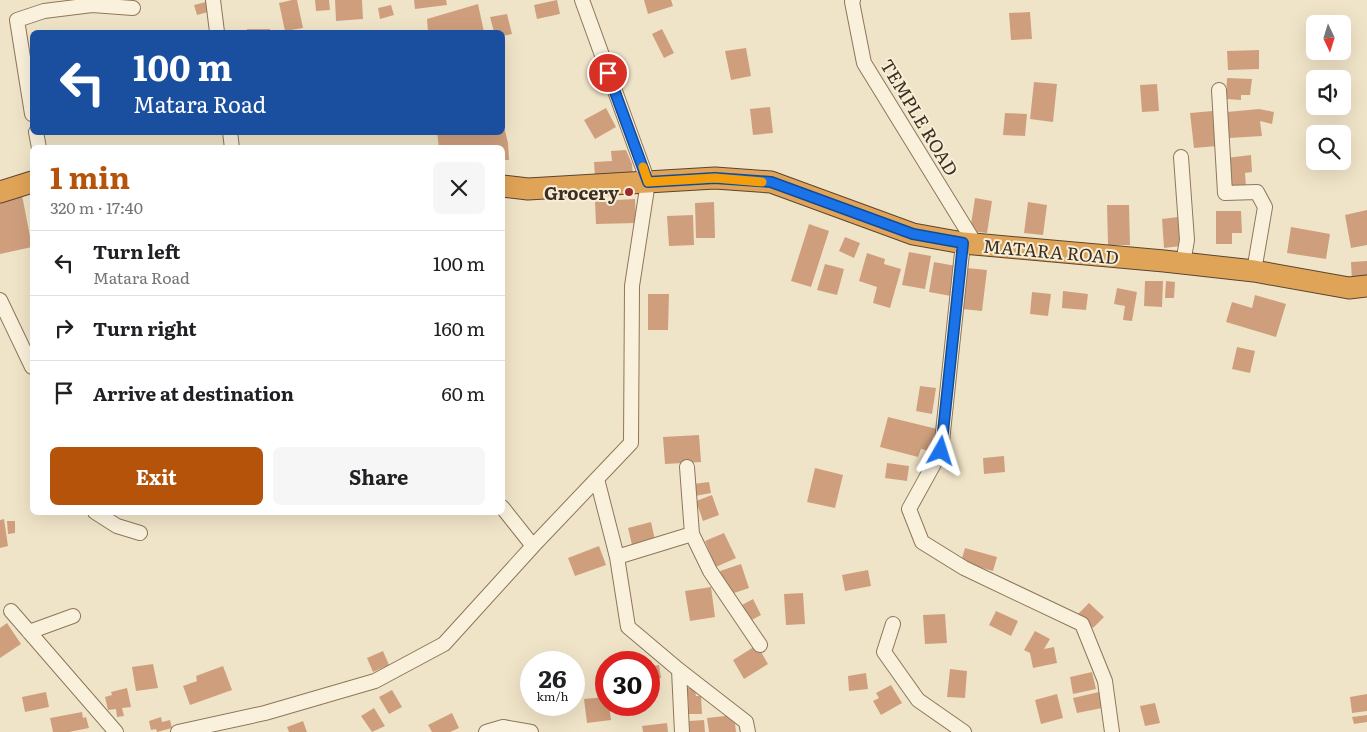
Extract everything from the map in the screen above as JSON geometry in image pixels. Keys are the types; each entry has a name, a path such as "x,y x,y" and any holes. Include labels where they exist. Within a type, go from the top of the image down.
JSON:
{"highway":[{"name":"MATARA ROAD","path":"505,186 528,189 715,178 771,182 913,234 970,244 1254,271 1349,288 1367,286"},
{"path":"0,192 30,183"}],"street":[{"path":"213,0 217,30"},
{"path":"178,732 265,713 375,681 444,644 533,546 632,443 632,286 648,182 582,0"},
{"name":"TEMPLE ROAD","path":"853,0 864,63 970,244"},
{"path":"30,101 17,20 44,11 92,5 133,8"},
{"path":"1219,90 1225,193 1257,192 1265,207 1254,271"},
{"path":"1181,157 1187,240 1183,263"},
{"path":"970,244 941,451 910,509 922,542 964,568 1082,624 1105,681 1112,732"},
{"path":"0,300 30,363"},
{"path":"687,467 692,534 710,571 760,645"},
{"path":"597,479 616,557 628,626 679,670 746,722 748,732"},
{"path":"505,511 533,546"},
{"path":"100,515 117,526 140,533"},
{"path":"616,557 692,534"},
{"path":"11,611 116,732"},
{"path":"29,632 73,616"},
{"path":"893,624 884,652 918,700 964,732"},
{"path":"679,670 682,732"},
{"path":"486,732 503,727 530,732"}],"building":[{"path":"297,0 303,28 285,30 279,3"},
{"path":"315,0 329,0 330,10 316,11"},
{"path":"335,0 362,0 363,19 336,21"},
{"path":"414,0 446,0 447,5 415,9"},
{"path":"557,0 560,14 537,19 534,5"},
{"path":"644,0 671,0 673,6 648,14"},
{"path":"206,2 208,12 197,15 194,5"},
{"path":"478,4 484,30 428,30 427,19"},
{"path":"391,5 394,15 380,19 378,8"},
{"path":"1030,12 1032,39 1011,40 1009,13"},
{"path":"507,14 512,34 505,35 505,30 493,30 490,17"},
{"path":"247,29 270,29 270,30"},
{"path":"662,29 674,53 664,58 652,34"},
{"path":"746,48 751,76 731,80 725,51"},
{"path":"1259,50 1259,69 1228,70 1227,51"},
{"path":"1227,78 1252,79 1250,95 1241,95 1241,100 1226,99"},
{"path":"1034,82 1057,84 1053,122 1030,119"},
{"path":"1157,84 1159,111 1142,112 1140,85"},
{"path":"770,107 773,133 753,135 750,109"},
{"path":"606,108 616,127 595,139 584,120"},
{"path":"1259,109 1274,112 1272,124 1260,121 1262,136 1229,138 1227,112"},
{"path":"1213,111 1217,146 1194,148 1190,113"},
{"path":"1005,113 1027,114 1025,136 1003,135"},
{"path":"505,131 509,160 505,160 505,145 439,145 437,135 505,135"},
{"path":"626,150 632,164 633,175 595,178 594,162 612,161 611,151"},
{"path":"1251,155 1252,172 1245,173 1246,187 1229,188 1226,158"},
{"path":"22,195 30,237 30,247 0,254 0,200"},
{"path":"975,198 992,201 987,233 970,231"},
{"path":"635,199 636,223 596,224 595,201"},
{"path":"714,202 715,238 696,238 695,203"},
{"path":"1028,202 1047,205 1043,235 1024,233"},
{"path":"1107,205 1129,205 1130,245 1108,245"},
{"path":"1367,210 1367,245 1351,248 1345,215"},
{"path":"1216,211 1241,211 1242,233 1232,233 1232,244 1216,244"},
{"path":"693,215 694,245 669,246 667,216"},
{"path":"1178,217 1181,246 1164,248 1162,219"},
{"path":"809,224 829,231 811,287 791,281"},
{"path":"1291,227 1330,234 1326,259 1287,253"},
{"path":"845,237 860,243 854,258 839,251"},
{"path":"909,252 931,256 925,289 902,285"},
{"path":"867,253 885,259 884,264 901,269 890,308 873,303 877,287 859,281"},
{"path":"1367,261 1367,281 1352,282 1351,262"},
{"path":"934,262 956,266 951,296 929,292"},
{"path":"825,264 844,269 837,295 817,290"},
{"path":"967,268 987,270 982,311 962,309"},
{"path":"1145,281 1163,281 1162,307 1144,306"},
{"path":"1166,281 1175,282 1174,298 1165,298"},
{"path":"1117,288 1137,292 1132,321 1123,320 1125,306 1114,304"},
{"path":"1063,291 1088,294 1086,310 1062,308"},
{"path":"1032,292 1051,294 1048,316 1030,314"},
{"path":"648,294 669,294 668,330 648,330"},
{"path":"1255,295 1286,304 1276,337 1226,322 1232,302 1252,308"},
{"path":"1237,347 1255,351 1250,373 1232,369"},
{"path":"920,386 936,388 932,414 916,411"},
{"path":"888,417 937,429 931,451 921,449 918,457 880,447"},
{"path":"699,435 701,462 665,464 663,437"},
{"path":"1004,456 1005,472 984,474 983,458"},
{"path":"887,463 909,466 907,481 885,478"},
{"path":"815,468 843,475 835,508 807,502"},
{"path":"709,482 711,493 695,496 693,484"},
{"path":"712,495 719,515 703,521 696,501"},
{"path":"4,519 8,546 0,548 0,520"},
{"path":"7,521 15,521 15,533 8,534"},
{"path":"651,522 655,540 632,545 628,528"},
{"path":"724,533 736,558 716,567 705,541"},
{"path":"599,546 606,565 575,576 568,558"},
{"path":"965,548 997,557 993,571 961,562"},
{"path":"741,564 749,588 728,595 720,571"},
{"path":"868,570 871,586 845,591 842,575"},
{"path":"711,587 715,617 690,621 685,591"},
{"path":"803,593 805,624 786,625 784,594"},
{"path":"753,599 761,615 748,622 740,606"},
{"path":"1089,603 1104,617 1093,628 1078,614"},
{"path":"996,611 1018,621 1011,636 989,625"},
{"path":"945,614 947,643 925,644 923,615"},
{"path":"7,623 21,644 0,658 0,628"},
{"path":"1035,631 1050,639 1044,649 1054,647 1057,663 1033,668 1030,653 1024,650"},
{"path":"757,645 768,664 744,679 733,660"},
{"path":"383,651 389,665 373,672 367,658"},
{"path":"153,664 158,688 136,691 132,667"},
{"path":"223,666 232,690 190,705 183,686 197,681 196,676"},
{"path":"950,669 967,671 965,698 947,697"},
{"path":"1092,672 1096,689 1073,694 1070,677"},
{"path":"866,673 868,689 849,691 848,676"},
{"path":"891,685 902,703 881,715 873,701 879,698 876,693"},
{"path":"127,688 131,707 122,708 124,716 117,717 116,709 108,710 105,697 112,695 111,692"},
{"path":"684,688 695,688 696,696 701,696 702,714 689,714 688,695 685,695"},
{"path":"392,690 402,707 389,714 379,697"},
{"path":"46,692 49,707 25,712 22,697"},
{"path":"1099,692 1102,708 1077,713 1073,698"},
{"path":"1057,694 1063,718 1041,724 1035,700"},
{"path":"1367,694 1367,711 1352,713 1350,697"},
{"path":"595,698 595,716 610,716 611,720 587,723 585,699"},
{"path":"1155,703 1160,723 1145,726 1140,706"},
{"path":"374,708 385,726 372,732 361,716"},
{"path":"82,712 83,718 86,717 89,728 69,732 53,732 50,718"},
{"path":"452,713 459,728 450,732 432,732 428,725"},
{"path":"734,715 736,732 709,732 707,718"},
{"path":"1367,715 1367,722 1354,724 1352,717"},
{"path":"161,717 162,722 170,720 172,728 157,732 156,729 151,730 149,721"},
{"path":"704,720 705,732 690,732 689,721"},
{"path":"303,721 307,732 289,732 287,727"},
{"path":"667,723 668,732 643,732 642,726"}],"slow traffic":[{"path":"643,167 648,182 715,178 762,182"}],"place":[{"name":"Grocery","path":"629,192"}],"route":[{"path":"608,73 648,182 715,178 771,182 913,234 963,243 941,451"}]}
